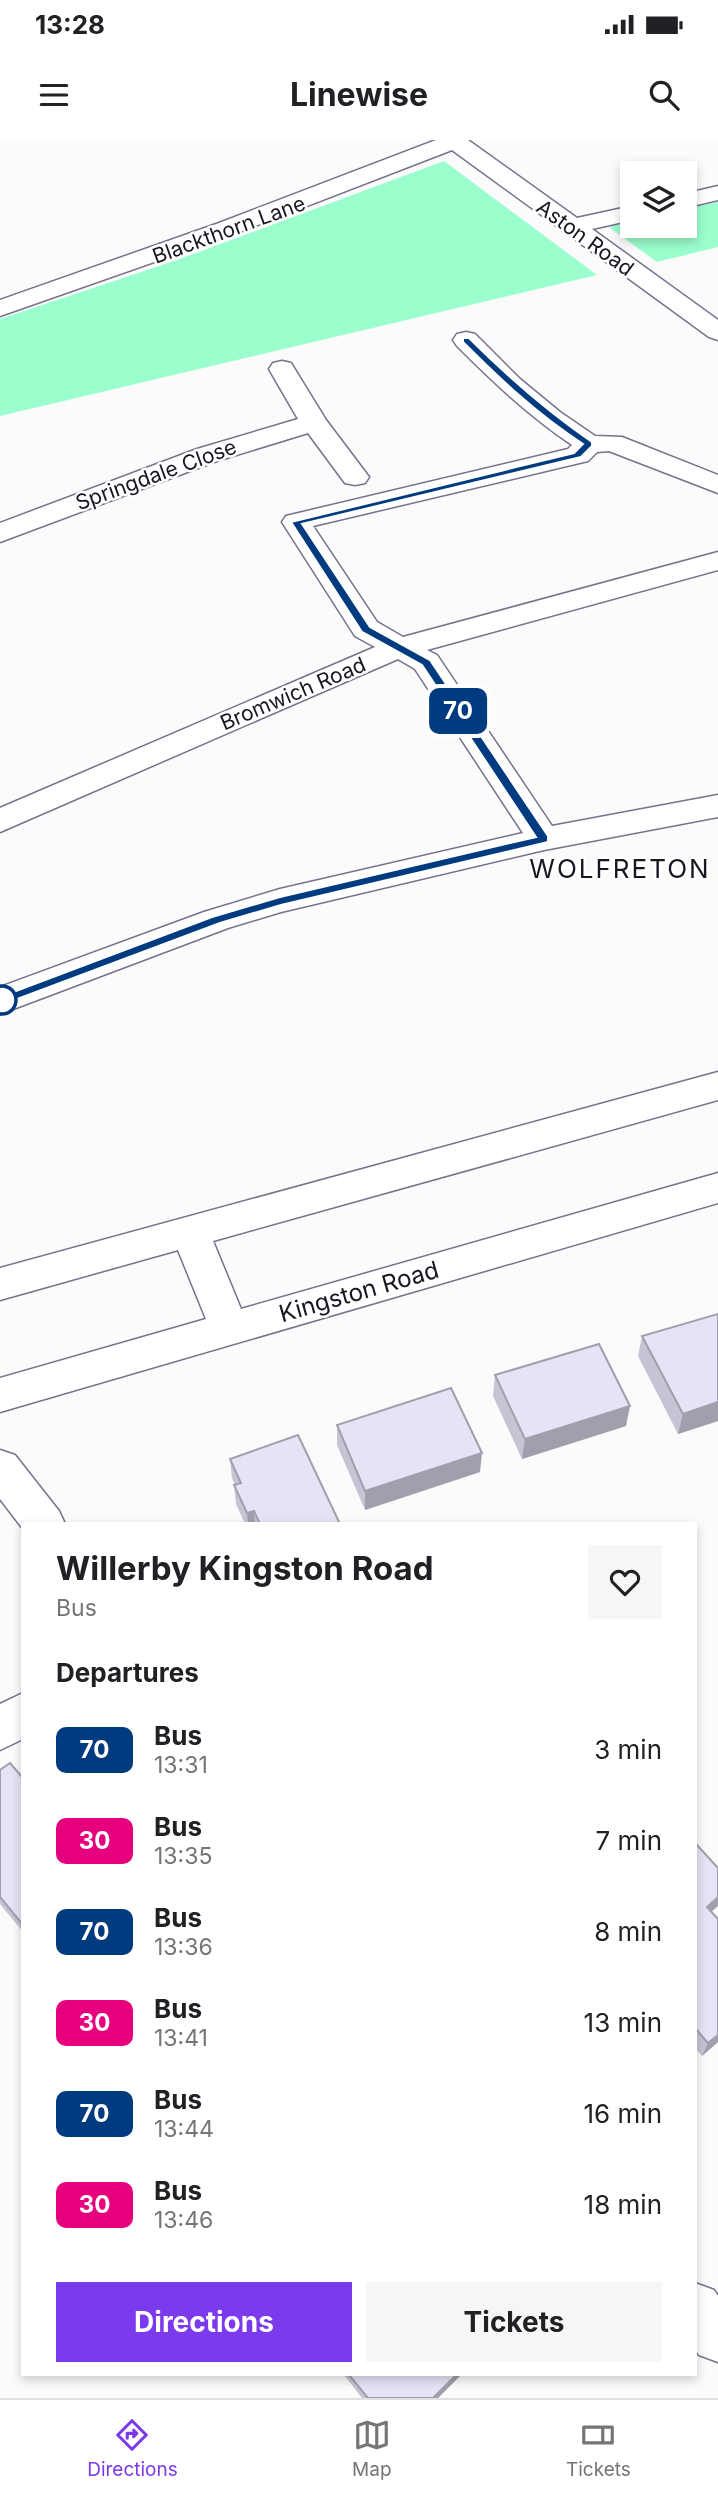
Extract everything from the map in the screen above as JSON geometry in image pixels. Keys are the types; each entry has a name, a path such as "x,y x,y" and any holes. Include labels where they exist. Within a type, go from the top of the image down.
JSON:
{"street":[{"name":"Aston Road","path":"453,141 718,332"},
{"name":"Blackthorn Lane","path":"0,309 210,237 453,141"},
{"path":"697,198 718,193"},
{"path":"571,227 620,216"},
{"path":"466,340 520,393 550,418 589,444 612,443 718,485"},
{"path":"282,369 314,423 355,477"},
{"name":"Springdale Close","path":"0,533 207,455 314,423"},
{"path":"544,839 426,662 366,629 296,522 578,455 589,444"},
{"name":"Bromwich Road","path":"0,821 398,648 718,561"},
{"path":"0,1001 229,916 280,901 544,839 718,806"},
{"path":"0,1284 718,1086"},
{"name":"Kingston Road","path":"0,1395 718,1188"},
{"path":"190,1232 230,1330"},
{"path":"0,1468 42,1522"},
{"path":"0,1729 21,1715"},
{"path":"697,2311 718,2336"}],"green space":[{"path":"444,161 597,275 0,416 0,319 177,260"},
{"path":"718,202 718,247 657,262 624,238 697,238 697,206"},
{"path":"620,224 620,235 609,227"}],"building":[{"path":"718,1314 718,1402 683,1414 642,1336"},
{"path":"599,1344 630,1406 525,1439 495,1375"},
{"path":"451,1388 482,1453 365,1491 337,1425"},
{"path":"298,1435 339,1522 259,1522 254,1511 247,1513 234,1485 241,1483 230,1459"},
{"path":"10,1763 21,1776 21,1923 0,1897 0,1770"},
{"path":"697,1845 718,1868 718,1897 707,1907 718,1919 718,2035 708,2043 697,2030"},
{"path":"350,2376 455,2376 433,2398 368,2398"}],"bus line":[{"name":"70","path":"0,1001 216,920 280,901 544,839 426,662 366,629 296,522 578,455 588,446 589,444 550,418 511,385 466,340"}],"district":[{"name":"WOLFRETON","path":"620,869"}]}
